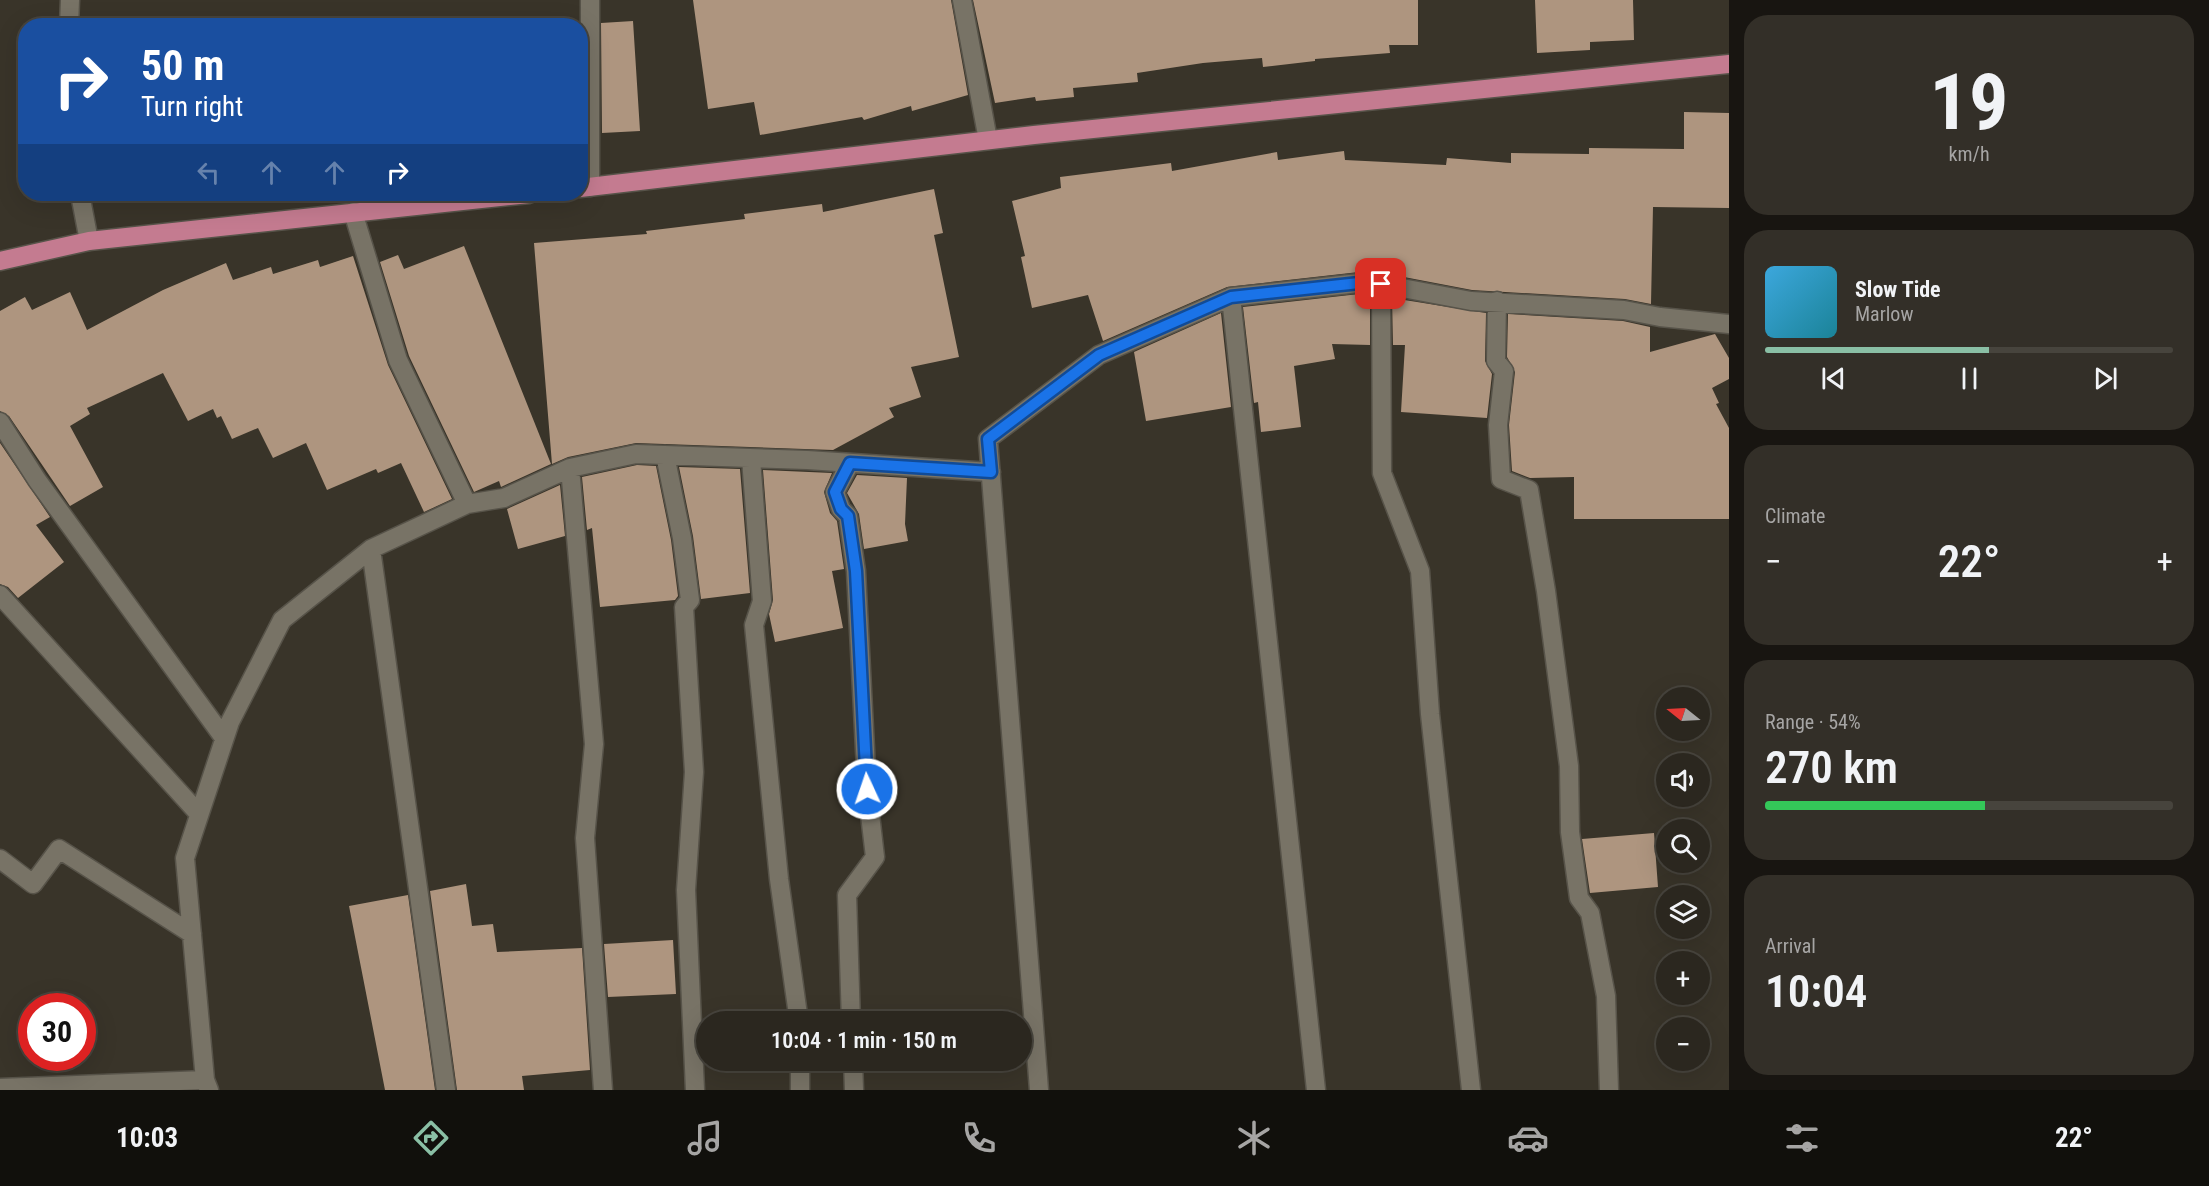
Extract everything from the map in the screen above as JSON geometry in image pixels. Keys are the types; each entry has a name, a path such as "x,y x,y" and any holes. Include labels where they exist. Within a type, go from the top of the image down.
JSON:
{"main road":[{"path":"588,188 988,140 1729,63"},
{"path":"0,261 89,241 460,201"}],"street":[{"path":"69,18 70,0"},
{"path":"588,75 590,0"},
{"path":"962,0 988,140"},
{"path":"81,201 89,241"},
{"path":"352,212 398,360 467,504"},
{"path":"1039,1090 988,439 1099,355 1231,297 1359,283 1381,284 1471,301 1624,310 1660,317 1729,324"},
{"path":"1381,284 1382,472 1420,572 1430,714 1471,1090"},
{"path":"1231,297 1316,1090"},
{"path":"1497,301 1496,361 1504,371 1498,425 1501,479 1529,490 1546,591 1569,766 1570,832 1579,898 1590,913 1606,996 1609,1090"},
{"path":"0,422 37,480 224,738"},
{"path":"0,1088 207,1085 185,858 230,722 282,620 371,549 467,504 504,498 570,468 636,454 850,463 991,472"},
{"path":"665,455 682,538 690,600 684,608 694,772 686,890 695,1090"},
{"path":"751,459 762,602 754,625 780,879 798,1011"},
{"path":"850,463 835,492 841,509 848,516 856,571 867,789 875,857 847,895 851,1011"},
{"path":"570,468 594,744 585,838 603,1090"},
{"path":"371,549 446,1090"},
{"path":"0,595 200,814"},
{"path":"0,859 33,884 59,849 192,934"},
{"path":"800,1071 800,1090"},
{"path":"853,1071 854,1090"}],"building":[{"path":"693,0 951,0 968,95 912,111 911,106 864,120 862,117 760,135 754,102 708,109"},
{"path":"973,0 1418,0 1418,45 1389,45 1390,53 1315,59 1315,61 1263,67 1262,58 1203,63 1137,73 1138,82 1073,88 1074,97 1036,101 1035,97 995,103"},
{"path":"1535,0 1633,0 1634,40 1590,42 1590,50 1537,53"},
{"path":"633,21 640,131 602,133 601,23"},
{"path":"1684,112 1729,113 1729,208 1653,207 1651,304 1625,299 1472,290 1383,273 1359,272 1227,287 1103,341 1088,295 1032,308 1021,257 1025,256 1012,201 1061,188 1060,177 1171,163 1172,171 1277,152 1278,160 1344,151 1345,160 1446,165 1447,158 1511,163 1511,153 1589,154 1589,148 1684,149"},
{"path":"934,189 943,233 934,235 959,357 911,367 921,397 889,408 894,417 833,450 636,443 568,457 552,464 534,243 647,234 646,231 745,219 744,214 822,204 823,212"},
{"path":"464,246 551,464 501,487 499,481 474,492 409,356 380,262 398,255 404,269"},
{"path":"353,256 388,365 452,499 424,512 401,463 378,473 376,469 327,490 306,443 273,458 258,428 232,439 221,416 217,418 213,409 188,421 163,373 87,408 90,414 70,426 103,487 70,506 9,416 0,411 0,311 25,297 32,310 70,292 87,330 163,290 226,263 233,280 271,267 273,274 318,260 320,267"},
{"path":"1359,294 1370,295 1370,345 1332,344 1335,359 1294,366 1301,427 1261,432 1258,402 1254,403 1243,307"},
{"path":"1392,298 1486,313 1485,361 1492,374 1487,418 1401,412 1405,345 1393,345"},
{"path":"1221,313 1231,407 1146,421 1134,352"},
{"path":"1508,314 1623,321 1650,327 1650,352 1715,334 1729,358 1729,379 1712,388 1719,403 1716,404 1729,428 1729,519 1574,519 1574,477 1530,478 1512,471 1509,425 1515,372 1507,357"},
{"path":"0,443 50,517 36,525 64,562 18,598 8,587 0,584"},
{"path":"637,465 656,466 671,540 678,596 675,600 600,607 592,528 587,530 582,477"},
{"path":"679,467 740,469 750,593 701,599 693,536"},
{"path":"763,470 832,473 824,492 830,513 837,521 844,569 832,571 843,628 775,642 769,614 773,600"},
{"path":"857,475 907,478 905,524 908,541 864,549 859,514 847,493"},
{"path":"560,485 565,536 518,549 507,509"},
{"path":"1654,833 1658,885 1656,887 1590,893 1582,839"},
{"path":"466,884 472,926 493,924 497,952 582,948 590,1070 522,1076 524,1090 457,1090 430,891"},
{"path":"408,895 435,1090 385,1090 349,906"},
{"path":"673,940 676,994 608,997 604,944"}],"route":[{"path":"867,789 856,571 848,516 841,509 835,492 850,463 991,472 988,439 1099,355 1231,297 1359,283 1381,284"}]}
